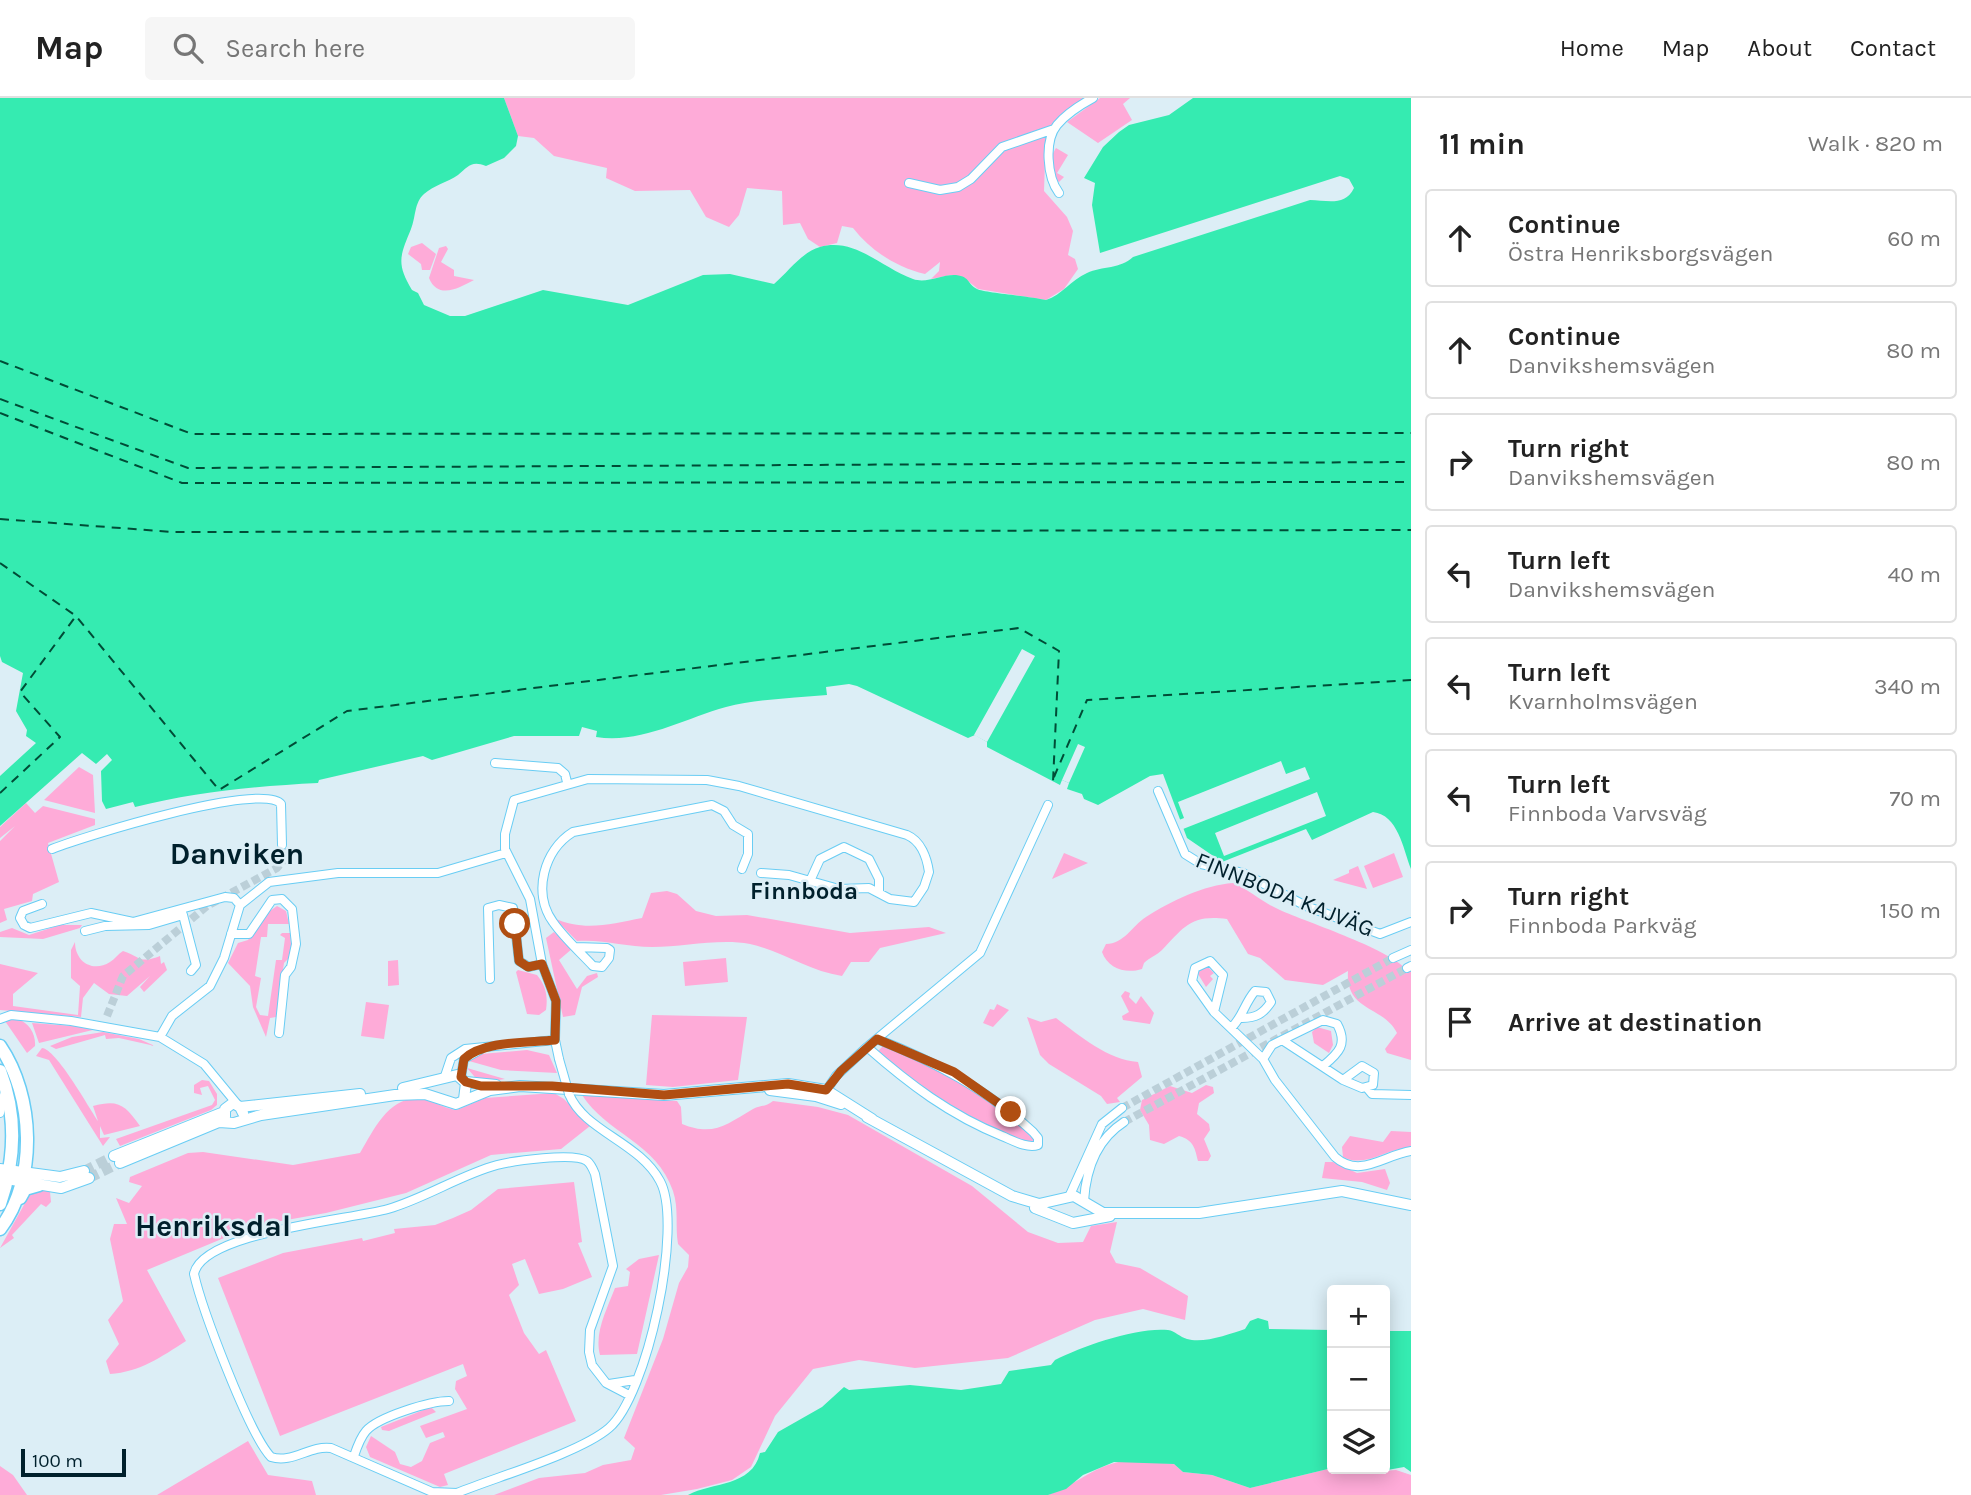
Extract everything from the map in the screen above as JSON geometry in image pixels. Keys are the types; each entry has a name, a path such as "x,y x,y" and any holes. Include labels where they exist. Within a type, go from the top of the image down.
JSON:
{"main road":[{"path":"0,1046 9,1059 22,1100 27,1141 23,1177 12,1210 0,1229"},
{"path":"0,1204 12,1122 1,1074"},
{"path":"0,1235 25,1189 39,1185"}],"street":[{"path":"909,183 940,190 958,187 971,179 1002,147 1054,129 1077,107 1093,98"},
{"path":"1054,129 1050,169 1059,194"},
{"path":"495,763 558,768 565,774 567,782"},
{"path":"629,1395 606,1384 592,1365 589,1338 613,1266 595,1174 590,1164 582,1158 563,1157 497,1165 393,1208 274,1231 213,1250 202,1258 194,1275 264,1450 276,1459 321,1447 354,1455 432,1492 457,1493 597,1437 616,1421 629,1395 635,1380 662,1287 669,1228 667,1199 646,1160 582,1113 569,1094 555,1040 556,1001 542,964 526,885 506,853 505,834 514,800 567,782 603,777 726,783 875,824 914,838 928,866 925,887 914,902 907,903 862,886 839,889 761,873"},
{"name":"FINNBODA KAJVÄG","path":"1158,791 1181,849 1201,864 1243,873 1306,906 1380,934 1411,922"},
{"path":"52,849 97,831 201,806 267,798 281,804 282,845"},
{"path":"576,947 552,922 544,905 544,878 550,854 564,837 589,826 712,805 724,811 733,825 748,834 748,854 742,869"},
{"path":"824,1093 867,1047 980,953 1048,805"},
{"path":"810,881 820,859 844,847 869,859 879,879 879,892"},
{"path":"160,1037 172,1016 210,986 224,958 240,905 269,882 338,873 409,874 446,871 506,853"},
{"path":"85,931 105,926 149,925 225,897 234,898 240,905"},
{"path":"231,934 249,934 272,900 282,899 292,909 296,944 292,967 285,975 279,1033"},
{"path":"42,904 23,911 20,918 24,925 30,928 90,913 133,922 182,912"},
{"path":"490,979 488,908 499,905 513,908 519,961 528,967 542,964"},
{"path":"532,908 544,905"},
{"path":"182,912 196,965 191,971"},
{"path":"1393,958 1411,950"},
{"path":"1214,1012 1223,975 1210,961 1195,968 1192,981 1214,1012 1263,1059 1293,1104 1335,1157 1346,1165 1362,1167 1411,1151"},
{"path":"2,1017 106,1021 160,1037 197,1058 223,1088 231,1110 241,1119 395,1095 419,1094 441,1098 450,1104 510,1087"},
{"path":"1231,1028 1242,1018"},
{"path":"1263,1059 1272,1045 1322,1020 1337,1024 1343,1037 1341,1048 1323,1066"},
{"path":"867,1047 921,1093 961,1118 1011,1140 1032,1147 1038,1145 1038,1138 1011,1112 967,1081 930,1060 877,1039"},
{"path":"441,1098 438,1090 451,1058 458,1051 555,1040"},
{"path":"1282,1040 1323,1066 1335,1077 1359,1087 1367,1088 1373,1085 1375,1076 1365,1066 1343,1080"},
{"path":"464,1099 467,1091 464,1059 486,1047"},
{"path":"0,1113 4,1097 1,1074"},
{"path":"117,1160 187,1134 231,1110 393,1090 443,1078 510,1087 552,1086 664,1095 788,1084 824,1093 1019,1199 1064,1219 1078,1223 1128,1213"},
{"path":"1367,1088 1372,1094 1411,1096"},
{"path":"1064,1219 1060,1210 1102,1124 1122,1108"},
{"path":"1078,1223 1085,1216 1087,1172 1094,1154 1108,1133 1124,1122"},
{"path":"4,1174 23,1177 87,1174 64,1187 39,1185 23,1177"},
{"path":"1019,1199 1039,1204 1066,1199 1085,1203 1103,1213 1128,1213 1235,1209 1342,1191 1411,1205"},
{"path":"606,1384 635,1380"},
{"path":"354,1455 360,1441 373,1426 430,1402 449,1401"}],"shaded area":[{"path":"0,98 504,98 518,136 516,146 504,158 486,166 470,165 424,194 417,206 402,253 404,273 412,290 418,293 424,305 450,316 465,316 543,290 628,305 703,275 730,274 774,284 807,253 833,245 857,250 913,279 956,275 964,277 974,287 982,290 1046,300 1093,271 1310,200 1340,200 1346,198 1354,188 1349,179 1340,176 1100,253 1092,205 1095,183 1084,178 1103,147 1129,125 1169,115 1193,98 1411,98 1411,869 1394,826 1381,814 1373,812 1312,840 1306,829 1222,862 1187,838 1163,774 1150,776 1098,805 1084,799 1082,794 1067,789 1069,783 1062,780 1060,785 987,747 987,742 975,735 968,738 849,684 826,687 827,695 738,704 629,737 596,737 597,731 582,727 579,736 514,736 432,760 423,756 319,780 318,783 226,791 135,807 133,802 106,809 102,801 101,771 112,760 107,754 96,764 82,753 0,826 0,776 36,743 26,736 27,730 16,711 23,673 2,662 0,656"},
{"path":"504,98 1086,98 1046,133 1044,191 1067,217 1073,231 1068,255 1075,259 1078,269 1064,289 1046,300 978,289 963,277 951,275 931,279 939,271 940,262 925,274 904,267 876,251 853,228 842,226 837,243 820,247 808,239 800,223 783,225 782,191 747,188 739,215 729,227 706,217 690,190 635,191 606,178 607,168 554,156 534,138 518,136"},
{"path":"1100,98 1130,98 1123,104 1132,120 1098,143 1067,122"},
{"path":"1056,148 1068,155 1057,173 1064,177 1059,182 1054,178 1052,155"},
{"path":"422,243 436,254 430,270 422,270 421,264 408,254 411,247"},
{"path":"446,246 448,249 441,262 454,270 454,276 474,280 456,289 438,289 429,278 439,248"},
{"path":"79,767 93,775 95,813 44,800"},
{"path":"26,803 35,813 43,806 95,819 95,825 48,843 59,882 33,894 32,901 4,909 7,920 0,923 0,841 15,826 0,838 0,827"},
{"path":"1064,853 1088,863 1052,879"},
{"path":"1394,853 1403,877 1373,888 1364,866"},
{"path":"1358,866 1367,889 1333,880 1349,873 1349,870"},
{"path":"1233,883 1274,907 1369,946 1387,955 1408,972 1411,970 1411,1060 1387,1053 1385,1049 1397,1033 1391,1024 1359,1002 1349,984 1348,971 1323,985 1285,980 1260,958 1248,954 1227,919 1205,918 1189,924 1160,952 1144,963 1142,969 1118,969 1105,958 1102,952 1106,944 1123,938 1156,911 1199,890"},
{"path":"667,891 677,894 696,911 716,916 747,915 850,933 929,927 946,933 880,948 869,962 851,962 842,976 818,970 762,947 738,942 652,947 577,941 554,918 587,926 642,918 651,893"},
{"path":"277,906 286,911 289,924 268,924 267,937 261,937 255,976 261,978 256,1007 260,1015 268,1016 276,960 282,960 285,938 280,935 282,933 290,933 292,955 284,963 276,1017 270,1018 266,1037 253,1007 250,986 228,963 238,943 248,940 267,913"},
{"path":"60,925 82,925 80,928 43,939 0,937 0,932 12,928 29,935"},
{"path":"554,932 573,948 559,960 577,989 587,976 597,973 598,977 582,987 575,1015 563,1017 546,938"},
{"path":"75,942 78,955 91,966 104,965 123,951 144,960 160,956 161,964 164,962 167,970 144,992 140,987 150,976 127,996 109,994 94,983 83,998 81,1017 0,1010 0,964 38,973 13,994 13,1006 78,1015 80,986 71,978 71,950"},
{"path":"726,958 728,982 685,986 683,962"},
{"path":"398,960 399,985 388,986 388,961"},
{"path":"1207,966 1214,973 1210,976 1213,979 1206,987 1198,974 1200,969"},
{"path":"518,970 537,975 546,991 546,1010 539,1015 527,1014 516,972"},
{"path":"1125,991 1130,993 1129,997 1136,1004 1141,996 1154,1013 1150,1024 1123,1020 1122,1016 1129,1012 1121,996"},
{"path":"366,1002 389,1005 384,1039 361,1036"},
{"path":"997,1004 1009,1010 993,1027 983,1023 990,1009 994,1010"},
{"path":"652,1015 747,1017 738,1080 673,1087 646,1085"},
{"path":"1027,1017 1041,1022 1056,1018 1105,1052 1138,1062 1142,1077 1117,1098 1120,1102 1107,1104 1101,1096 1049,1064 1040,1055"},
{"path":"18,1019 33,1033 35,1046 27,1053 5,1021"},
{"path":"32,1023 101,1028 39,1043"},
{"path":"1317,1027 1331,1031 1333,1045 1329,1053 1314,1043 1312,1032"},
{"path":"103,1032 139,1039 155,1046 119,1038 106,1039 105,1035 56,1049 50,1046 72,1037"},
{"path":"884,1045 945,1074 984,1097 1019,1125 1035,1141 1033,1145 989,1128 950,1107 877,1052"},
{"path":"42,1048 63,1068 98,1121 93,1106 109,1103 121,1105 140,1126 104,1135 100,1126 100,1138 110,1137 103,1146 49,1060 36,1056"},
{"path":"527,1050 549,1055 557,1073 501,1070 469,1061 481,1054"},
{"path":"467,1068 505,1079 480,1083"},
{"path":"202,1080 209,1081 217,1094 217,1105 211,1110 120,1146 116,1139 212,1105 215,1100 208,1086 200,1088 202,1095 194,1093 194,1085"},
{"path":"1206,1085 1213,1087 1214,1093 1199,1103 1197,1114 1209,1124 1210,1130 1204,1139 1211,1156 1208,1161 1198,1161 1193,1146 1179,1136 1164,1144 1150,1140 1149,1125 1140,1110 1142,1100 1170,1086 1192,1093"},
{"path":"554,1093 564,1099 590,1126 561,1149 491,1155 406,1193 326,1213 253,1226 147,1270 186,1341 141,1367 110,1374 106,1361 119,1344 108,1320 123,1301 110,1239 114,1224 127,1224 116,1198 129,1203 142,1186 129,1182 130,1177 188,1153 203,1152 293,1165 360,1153 387,1112 405,1100 430,1101 457,1110 485,1098"},
{"path":"582,1095 677,1101 681,1107 682,1124 703,1129 720,1127 773,1101 818,1107 848,1115 972,1186 1028,1232 1058,1243 1083,1242 1091,1226 1117,1222 1110,1252 1116,1263 1140,1268 1188,1296 1185,1320 1143,1309 1095,1320 1008,1358 915,1368 859,1360 813,1369 775,1416 751,1467 732,1480 697,1489 661,1495 494,1495 539,1478 585,1473 603,1465 631,1460 635,1448 624,1438 663,1339 679,1283 688,1267 689,1255 678,1244 675,1198 665,1175 644,1150 604,1119"},
{"path":"1391,1131 1411,1132 1411,1148 1360,1161 1343,1157 1342,1147 1350,1136 1383,1142"},
{"path":"1325,1162 1333,1162 1357,1173 1385,1169 1390,1183 1387,1190 1362,1182 1322,1178"},
{"path":"574,1182 582,1242 578,1243 592,1277 563,1289 539,1294 525,1259 512,1264 519,1285 509,1295 524,1333 539,1354 546,1350 576,1421 444,1474 448,1485 440,1487 370,1457 366,1447 371,1436 395,1452 400,1464 411,1467 422,1461 430,1443 445,1437 443,1432 426,1438 420,1426 467,1409 455,1389 456,1381 467,1376 463,1364 280,1436 218,1278 283,1253 362,1238 363,1241 395,1233 394,1229 435,1225 471,1210 498,1189"},
{"path":"41,1189 50,1192 51,1202 46,1207 41,1204 12,1235 14,1238 0,1248 30,1194"},
{"path":"659,1255 637,1354 600,1355 602,1321 615,1288 628,1286 630,1272 626,1269 639,1259"},
{"path":"1258,1318 1268,1321 1269,1329 1327,1330 1327,1469 1250,1488 1212,1475 1183,1472 1174,1464 1114,1462 1083,1475 1066,1489 1048,1495 688,1495 730,1482 749,1472 760,1453 765,1452 778,1432 822,1407 844,1387 849,1390 910,1385 961,1390 1001,1384 1009,1371 1051,1365 1055,1360 1080,1349 1126,1334 1168,1330 1187,1339 1208,1339 1245,1329 1250,1321"},
{"path":"1390,1331 1411,1331 1411,1472 1404,1467 1390,1470"},
{"path":"431,1407 436,1412 389,1431 382,1430 381,1427"},
{"path":"248,1441 268,1475 312,1481 316,1495 157,1495"},
{"path":"1131,1460 1174,1464 1183,1472 1212,1475 1250,1488 1327,1469 1327,1474 1390,1474 1390,1470 1396,1470 1411,1475 1411,1495 1048,1495 1097,1469"},
{"path":"0,1466 13,1475 27,1495 0,1495"}],"pier":[{"path":"1022,649 1035,656 987,742 974,735"},
{"path":"1078,744 1085,747 1069,783 1062,780"},
{"path":"1281,761 1286,774 1305,767 1310,779 1183,829 1179,820 1184,818 1178,802"},
{"path":"1317,792 1326,816 1224,856 1215,833"}],"ferry route":[{"path":"0,361 192,434 1411,433"},
{"path":"0,399 188,468 1411,462"},
{"path":"0,413 182,483 1411,482"},
{"path":"0,519 173,532 1411,530"},
{"path":"0,563 76,616 219,790 347,711 1019,628 1059,651 1053,782"},
{"path":"0,793 60,737 20,692 76,616"},
{"path":"1054,777 1087,700 1411,680"}],"tunnel":[{"path":"107,1016 123,976 207,906 277,868 283,861 282,845"},
{"path":"1122,1108 1393,958"},
{"path":"1124,1122 1407,968"},
{"path":"84,1171 114,1156"},
{"path":"89,1178 120,1163"}],"district":[{"name":"Danviken","path":"237,854"},
{"name":"Finnboda","path":"804,891"},
{"name":"Henriksdal","path":"213,1226"}],"route":[{"path":"515,924 519,961 528,967 542,964 555,996 555,1040 486,1047 471,1053 462,1063 461,1077 473,1085 552,1086 664,1095 777,1084 812,1086 826,1090 836,1076 877,1039 954,1072 1011,1112"}]}
